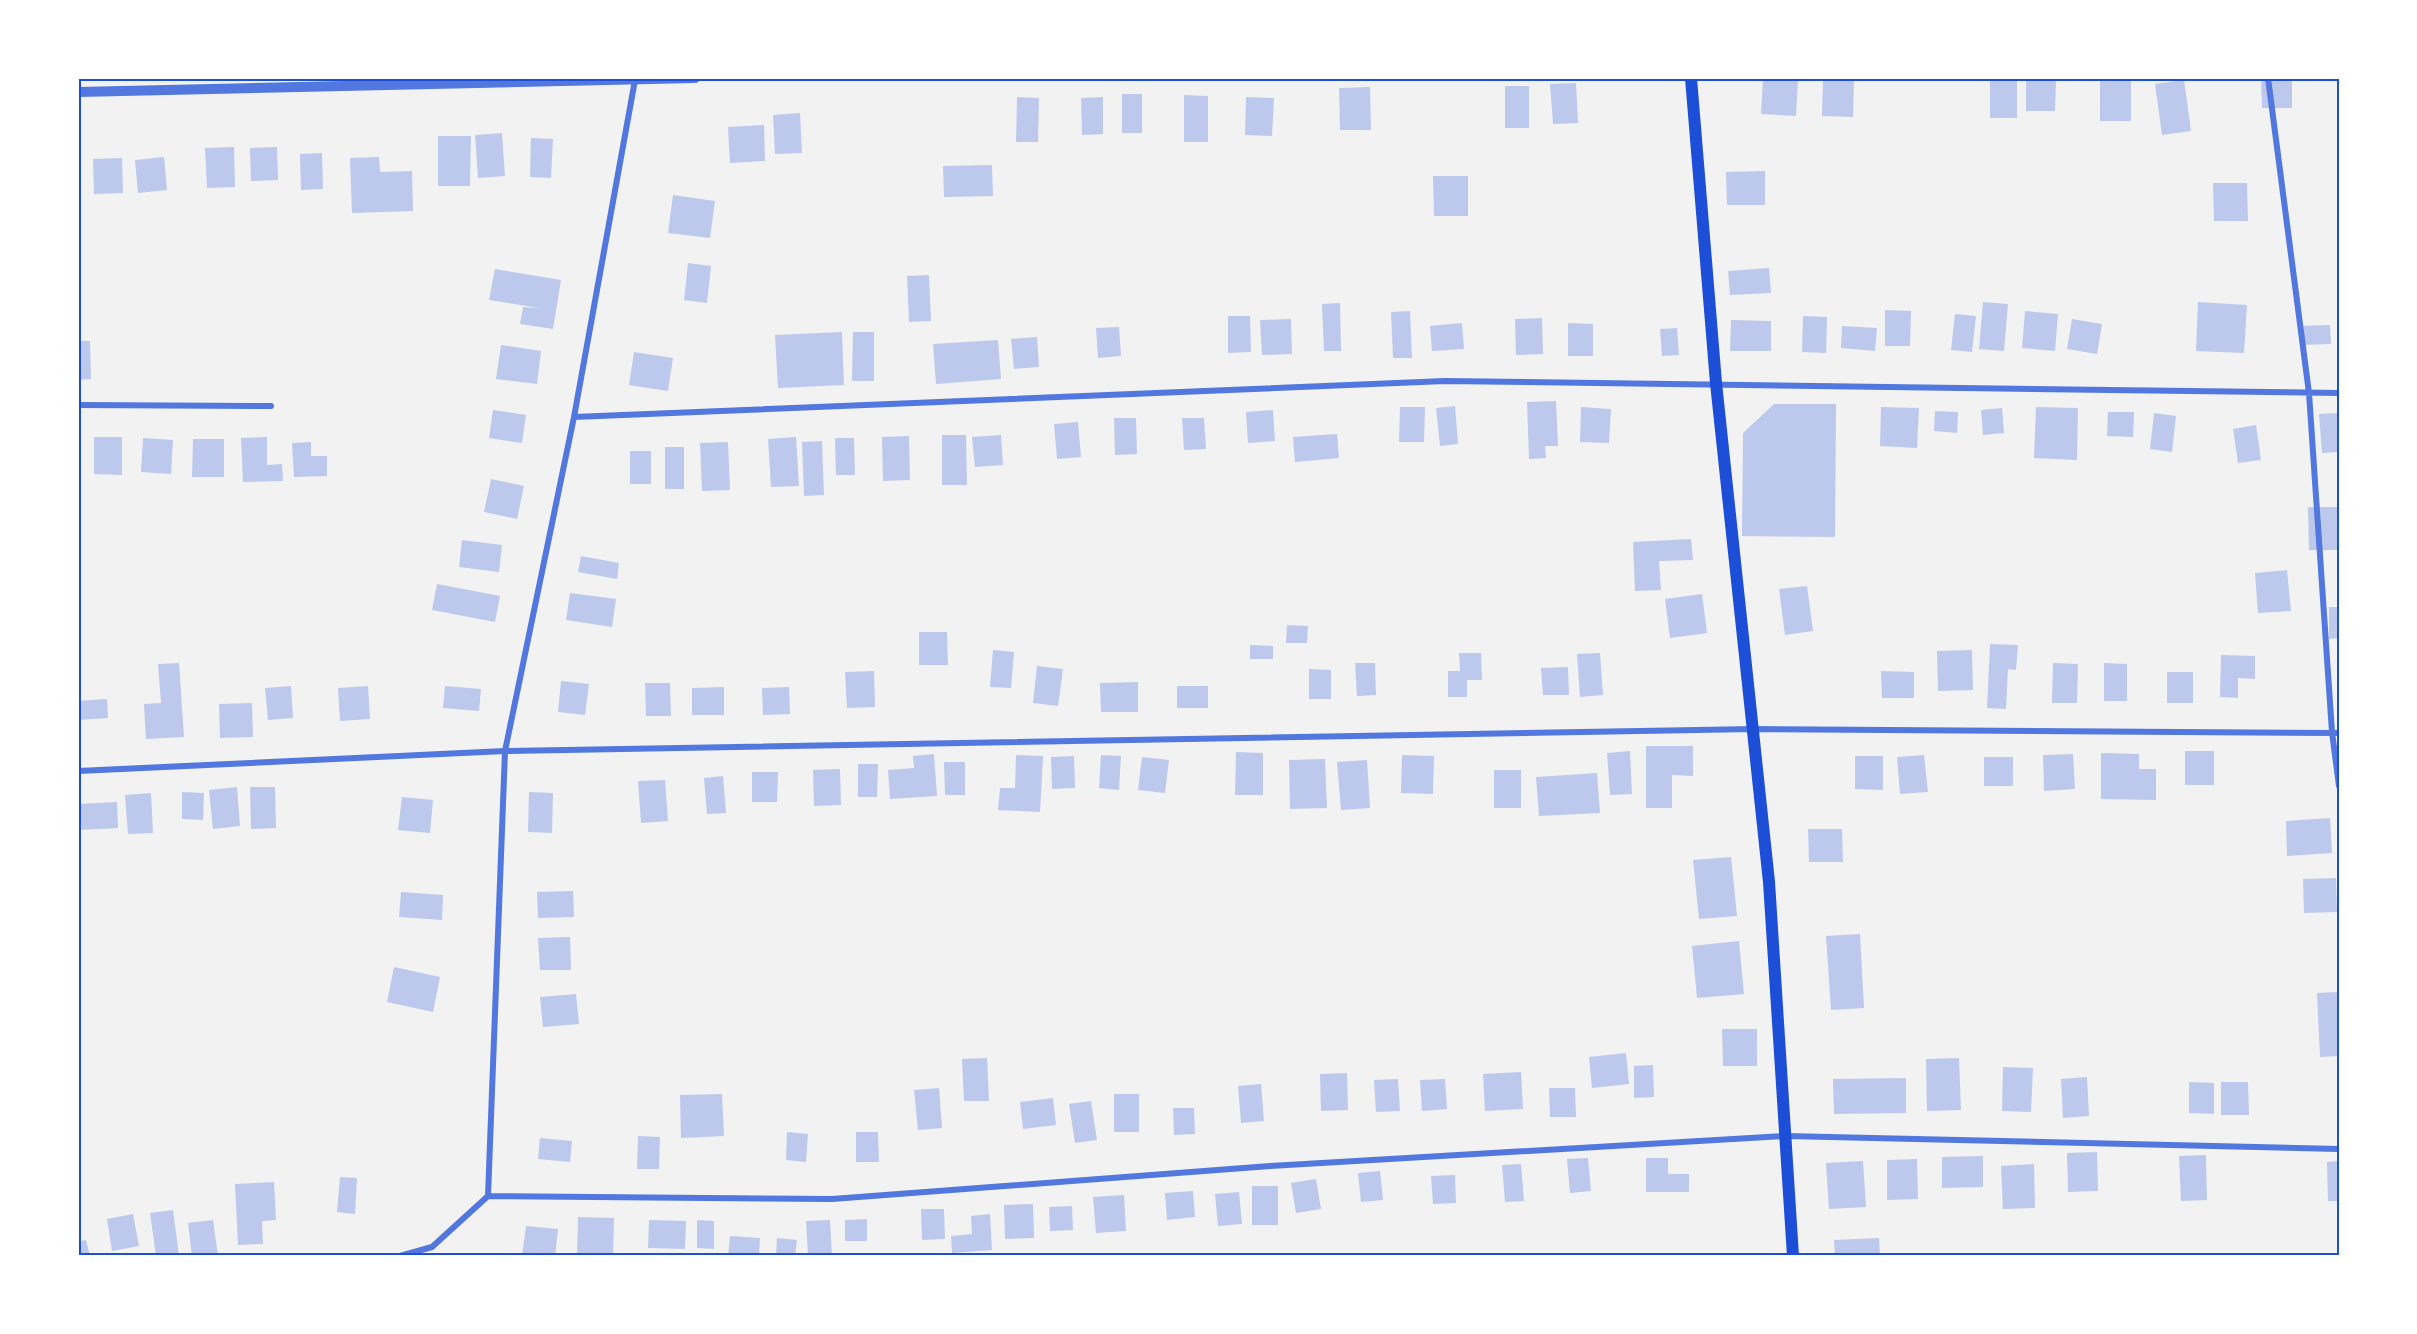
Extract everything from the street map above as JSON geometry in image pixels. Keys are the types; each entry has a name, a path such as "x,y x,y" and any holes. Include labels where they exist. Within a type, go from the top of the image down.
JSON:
{"main road":[{"path":"1691,78 1716,383 1769,882 1793,1256"}],"street":[{"path":"78,92 695,78"},
{"path":"2268,78 2309,393 2339,786"},
{"path":"488,1197 505,751 574,417 635,80"},
{"path":"574,417 1445,381 2339,393"},
{"path":"78,405 271,406"},
{"path":"78,771 505,751 1754,729 2335,732"},
{"path":"400,1256 432,1247 488,1197 832,1198 1270,1166 1786,1136 2339,1149"}],"building":[{"path":"1763,78 1798,78 1796,116 1761,114"},
{"path":"1823,78 1854,78 1853,117 1822,116"},
{"path":"2100,78 2131,78 2131,121 2100,121"},
{"path":"2261,78 2292,78 2292,108 2262,108"},
{"path":"1990,79 2017,79 2017,118 1990,118"},
{"path":"2026,80 2056,81 2055,111 2026,111"},
{"path":"2184,80 2191,131 2162,135 2155,84"},
{"path":"1576,83 1578,123 1553,124 1550,84"},
{"path":"1505,86 1529,86 1529,128 1505,128"},
{"path":"1370,87 1371,130 1340,130 1339,88"},
{"path":"1122,94 1142,94 1142,133 1122,133"},
{"path":"1184,95 1208,96 1208,142 1184,142"},
{"path":"1017,97 1039,98 1038,142 1016,142"},
{"path":"1103,97 1103,134 1082,135 1081,98"},
{"path":"1246,97 1274,98 1272,136 1245,135"},
{"path":"800,113 802,153 775,154 773,115"},
{"path":"764,125 765,161 730,163 728,127"},
{"path":"502,133 505,176 478,178 475,135"},
{"path":"438,136 471,136 470,186 438,186"},
{"path":"531,138 553,139 551,178 530,177"},
{"path":"234,147 235,187 207,188 205,148"},
{"path":"277,147 278,180 251,181 250,148"},
{"path":"322,153 323,189 301,190 300,154"},
{"path":"164,157 167,190 138,193 135,160"},
{"path":"379,157 380,172 412,171 413,211 352,213 350,158"},
{"path":"122,158 123,193 94,194 93,159"},
{"path":"992,165 993,196 944,197 943,166"},
{"path":"1765,171 1765,205 1727,205 1726,172"},
{"path":"1433,176 1468,176 1468,216 1434,216"},
{"path":"2213,183 2247,183 2248,221 2214,221"},
{"path":"673,195 715,201 710,238 668,233"},
{"path":"688,263 711,266 707,303 684,300"},
{"path":"1769,268 1771,293 1730,295 1728,271"},
{"path":"495,269 561,280 553,329 520,324 523,307 539,308 489,300"},
{"path":"929,275 931,321 909,322 907,276"},
{"path":"1983,302 2008,304 2004,351 1979,349"},
{"path":"2198,302 2247,305 2244,353 2196,351"},
{"path":"1340,303 1341,351 1324,351 1322,304"},
{"path":"1885,310 1911,311 1910,346 1885,346"},
{"path":"1410,311 1412,358 1393,358 1391,312"},
{"path":"2025,311 2058,314 2055,351 2022,348"},
{"path":"1955,314 1976,316 1972,352 1951,350"},
{"path":"1228,316 1250,316 1251,352 1228,353"},
{"path":"1803,316 1827,317 1826,353 1802,352"},
{"path":"1542,318 1543,354 1516,355 1515,319"},
{"path":"1291,319 1292,354 1262,355 1260,320"},
{"path":"2072,319 2102,324 2097,354 2067,349"},
{"path":"1731,320 1771,321 1771,351 1730,351"},
{"path":"1462,323 1464,349 1432,351 1430,326"},
{"path":"1568,323 1593,324 1593,356 1568,356"},
{"path":"2330,325 2331,344 2300,345 2299,326"},
{"path":"1842,326 1877,328 1875,351 1841,348"},
{"path":"1119,327 1121,356 1098,358 1096,328"},
{"path":"1677,328 1679,355 1662,356 1660,329"},
{"path":"842,332 844,385 778,388 775,335"},
{"path":"853,332 874,332 874,381 852,381"},
{"path":"1037,337 1039,367 1014,369 1011,339"},
{"path":"998,340 1001,379 936,384 933,344"},
{"path":"78,341 90,341 91,379 78,380"},
{"path":"501,345 541,351 537,384 496,379"},
{"path":"634,352 673,358 668,391 629,385"},
{"path":"1556,401 1558,446 1545,446 1546,458 1529,459 1527,402"},
{"path":"1774,404 1836,404 1835,537 1742,536 1743,433"},
{"path":"1455,406 1458,444 1440,446 1436,408"},
{"path":"1400,407 1425,407 1424,442 1399,442"},
{"path":"1581,407 1611,409 1609,443 1580,442"},
{"path":"1881,407 1919,408 1917,448 1880,446"},
{"path":"2036,407 2078,408 2077,460 2034,458"},
{"path":"2002,408 2004,433 1983,435 1981,410"},
{"path":"493,410 526,415 522,443 489,438"},
{"path":"1273,410 1275,441 1248,443 1246,412"},
{"path":"1935,411 1958,412 1957,433 1934,431"},
{"path":"2108,412 2134,412 2133,437 2107,436"},
{"path":"2154,413 2176,416 2172,452 2150,449"},
{"path":"2339,413 2339,452 2322,453 2319,414"},
{"path":"1114,418 1136,418 1137,454 1115,455"},
{"path":"1182,418 1204,418 1206,449 1184,450"},
{"path":"1078,422 1081,457 1057,459 1054,424"},
{"path":"2256,425 2261,460 2238,463 2233,429"},
{"path":"1337,434 1339,458 1295,462 1293,437"},
{"path":"942,435 966,435 967,485 942,485"},
{"path":"1001,435 1003,465 975,467 972,437"},
{"path":"909,436 910,480 883,481 882,437"},
{"path":"94,437 122,437 122,475 94,474"},
{"path":"267,437 267,465 282,464 283,481 243,482 241,438"},
{"path":"796,437 799,486 771,487 768,439"},
{"path":"143,438 173,440 171,474 141,472"},
{"path":"835,438 854,438 855,475 836,475"},
{"path":"193,439 224,439 224,477 192,477"},
{"path":"822,441 824,495 804,496 802,442"},
{"path":"311,442 311,456 327,456 327,476 294,477 292,443"},
{"path":"728,442 730,490 702,491 700,443"},
{"path":"665,447 684,447 684,489 665,489"},
{"path":"630,451 651,451 651,484 630,484"},
{"path":"491,479 524,486 517,519 484,512"},
{"path":"2308,507 2339,507 2339,550 2309,550"},
{"path":"1691,539 1693,560 1659,561 1661,590 1635,591 1633,542"},
{"path":"462,540 502,545 499,572 459,567"},
{"path":"581,556 619,563 617,579 578,572"},
{"path":"2287,570 2291,611 2258,613 2255,573"},
{"path":"437,584 500,596 495,622 432,610"},
{"path":"1807,586 1813,631 1785,635 1779,589"},
{"path":"570,593 616,599 612,627 566,620"},
{"path":"1702,594 1707,633 1670,638 1665,599"},
{"path":"2329,607 2339,607 2339,638 2329,639"},
{"path":"1287,625 1308,626 1307,643 1286,643"},
{"path":"919,632 947,632 948,665 919,665"},
{"path":"1990,644 2018,645 2016,670 2008,669 2006,709 1987,708"},
{"path":"1250,645 1273,646 1273,659 1250,659"},
{"path":"993,650 1014,652 1011,688 990,687"},
{"path":"1972,650 1973,690 1938,691 1937,651"},
{"path":"1459,653 1481,653 1482,680 1467,680 1467,697 1448,697 1448,671 1460,671"},
{"path":"1600,653 1603,695 1580,697 1577,654"},
{"path":"2221,655 2255,656 2255,679 2238,678 2238,698 2220,697"},
{"path":"179,663 184,737 146,739 144,704 161,703 158,664"},
{"path":"1355,663 1375,663 1376,695 1357,696"},
{"path":"2053,663 2078,664 2077,703 2052,703"},
{"path":"2104,663 2127,664 2127,701 2104,701"},
{"path":"1037,666 1063,669 1058,706 1033,703"},
{"path":"1568,667 1569,695 1543,695 1541,668"},
{"path":"1309,669 1331,670 1331,699 1309,699"},
{"path":"874,671 875,707 847,708 845,672"},
{"path":"1881,671 1914,672 1914,698 1882,698"},
{"path":"2167,672 2193,672 2193,703 2167,703"},
{"path":"561,681 589,684 585,715 558,712"},
{"path":"1138,682 1138,712 1101,712 1100,683"},
{"path":"645,683 670,683 671,716 646,716"},
{"path":"291,686 293,718 268,720 265,688"},
{"path":"368,686 370,719 340,721 338,688"},
{"path":"445,686 481,689 479,711 443,708"},
{"path":"1177,686 1208,686 1208,708 1177,708"},
{"path":"724,687 724,715 692,715 692,688"},
{"path":"789,687 790,714 763,715 762,688"},
{"path":"107,699 108,718 78,720 78,701"},
{"path":"252,703 253,737 220,738 219,704"},
{"path":"1646,746 1693,746 1693,776 1672,775 1672,808 1646,808"},
{"path":"1630,751 1632,794 1610,795 1607,753"},
{"path":"2185,751 2214,751 2214,785 2185,785"},
{"path":"1236,752 1263,753 1263,795 1235,795"},
{"path":"2101,753 2139,754 2139,769 2156,769 2156,800 2101,799"},
{"path":"934,754 937,796 890,799 888,770 914,768 913,756"},
{"path":"2073,754 2075,789 2044,791 2043,755"},
{"path":"1016,755 1043,756 1040,812 998,810 1000,788 1015,788"},
{"path":"1101,755 1121,756 1119,790 1099,788"},
{"path":"1402,755 1434,756 1433,794 1401,793"},
{"path":"1924,755 1928,792 1900,794 1897,757"},
{"path":"1074,756 1075,788 1052,789 1051,757"},
{"path":"1855,756 1883,756 1883,790 1855,789"},
{"path":"1142,757 1169,760 1165,793 1138,790"},
{"path":"1984,757 2013,757 2013,786 1984,786"},
{"path":"1325,759 1327,808 1290,809 1289,760"},
{"path":"1367,760 1370,808 1341,810 1337,762"},
{"path":"944,762 965,762 965,795 945,795"},
{"path":"858,764 878,764 877,797 858,797"},
{"path":"840,769 841,805 814,806 813,770"},
{"path":"1494,770 1521,770 1521,808 1494,808"},
{"path":"752,772 778,772 777,802 752,802"},
{"path":"1597,773 1600,813 1539,816 1536,777"},
{"path":"723,776 726,813 707,814 704,778"},
{"path":"665,780 668,821 641,823 638,781"},
{"path":"237,787 240,826 213,829 209,790"},
{"path":"250,787 275,787 276,828 251,829"},
{"path":"182,792 204,793 203,820 182,819"},
{"path":"529,792 553,793 552,833 528,832"},
{"path":"151,793 153,833 128,834 125,795"},
{"path":"402,797 433,800 430,833 398,830"},
{"path":"117,802 118,828 79,830 78,804"},
{"path":"2330,818 2332,853 2287,856 2286,821"},
{"path":"1808,829 1842,829 1843,862 1809,862"},
{"path":"1731,857 1737,916 1699,919 1693,860"},
{"path":"2336,878 2337,912 2304,913 2303,879"},
{"path":"573,891 574,917 538,918 537,892"},
{"path":"401,892 443,895 442,920 399,917"},
{"path":"1860,934 1864,1008 1831,1010 1826,936"},
{"path":"570,937 571,970 540,970 538,938"},
{"path":"1739,941 1744,994 1697,998 1692,946"},
{"path":"394,967 440,977 433,1012 387,1002"},
{"path":"2339,992 2339,1056 2320,1057 2317,993"},
{"path":"576,994 579,1024 543,1027 540,997"},
{"path":"1722,1029 1757,1029 1757,1066 1723,1066"},
{"path":"1626,1053 1629,1084 1592,1088 1589,1057"},
{"path":"987,1058 989,1101 964,1101 962,1059"},
{"path":"1959,1058 1961,1110 1927,1111 1926,1059"},
{"path":"1653,1065 1654,1097 1634,1098 1634,1066"},
{"path":"2003,1067 2033,1068 2031,1112 2002,1111"},
{"path":"1521,1072 1523,1109 1485,1111 1483,1074"},
{"path":"1347,1073 1348,1110 1321,1111 1320,1074"},
{"path":"2087,1077 2089,1116 2063,1118 2061,1079"},
{"path":"1906,1078 1906,1113 1834,1114 1833,1079"},
{"path":"1398,1079 1400,1111 1376,1112 1374,1080"},
{"path":"1445,1079 1447,1109 1422,1111 1420,1080"},
{"path":"2189,1082 2214,1083 2214,1114 2189,1113"},
{"path":"2221,1082 2248,1082 2249,1115 2221,1115"},
{"path":"1261,1084 1264,1121 1241,1123 1238,1086"},
{"path":"939,1088 942,1128 918,1130 914,1090"},
{"path":"1549,1088 1575,1088 1576,1117 1550,1117"},
{"path":"722,1094 724,1136 681,1138 680,1095"},
{"path":"1114,1094 1139,1094 1139,1132 1114,1132"},
{"path":"1053,1098 1056,1125 1023,1129 1020,1102"},
{"path":"1091,1101 1097,1140 1075,1143 1069,1104"},
{"path":"1173,1108 1194,1108 1195,1134 1174,1135"},
{"path":"787,1132 808,1134 806,1162 786,1160"},
{"path":"856,1132 878,1132 879,1162 856,1162"},
{"path":"638,1136 660,1137 659,1169 637,1169"},
{"path":"540,1138 572,1141 570,1162 538,1159"},
{"path":"2097,1152 2098,1191 2068,1192 2067,1153"},
{"path":"2206,1155 2207,1200 2181,1201 2179,1156"},
{"path":"1983,1156 1983,1187 1942,1188 1942,1157"},
{"path":"1588,1158 1591,1191 1570,1193 1567,1159"},
{"path":"1646,1158 1668,1158 1668,1174 1689,1174 1689,1192 1646,1192"},
{"path":"1917,1159 1918,1199 1887,1200 1887,1160"},
{"path":"1863,1161 1866,1207 1829,1209 1826,1163"},
{"path":"2339,1161 2339,1201 2328,1201 2327,1162"},
{"path":"1521,1164 1524,1201 1505,1202 1502,1165"},
{"path":"2034,1164 2035,1208 2003,1209 2001,1166"},
{"path":"1380,1171 1383,1200 1361,1202 1358,1173"},
{"path":"1455,1175 1456,1203 1433,1204 1431,1176"},
{"path":"340,1177 357,1178 355,1214 337,1212"},
{"path":"1316,1179 1321,1209 1296,1213 1291,1183"},
{"path":"274,1182 276,1220 262,1221 263,1244 238,1245 235,1184"},
{"path":"1252,1186 1278,1186 1278,1225 1252,1225"},
{"path":"1193,1191 1195,1217 1167,1220 1165,1193"},
{"path":"1239,1192 1242,1224 1218,1226 1215,1194"},
{"path":"1124,1195 1126,1231 1096,1233 1093,1197"},
{"path":"1033,1204 1034,1238 1005,1239 1004,1205"},
{"path":"1072,1206 1073,1230 1050,1231 1049,1207"},
{"path":"921,1209 944,1209 945,1239 922,1240"},
{"path":"173,1210 179,1256 156,1256 150,1213"},
{"path":"133,1214 139,1246 112,1251 107,1219"},
{"path":"990,1214 992,1250 952,1253 951,1236 972,1234 971,1216"},
{"path":"578,1217 614,1218 613,1256 577,1256"},
{"path":"867,1219 867,1241 845,1241 845,1220"},
{"path":"213,1220 218,1256 192,1256 188,1223"},
{"path":"649,1220 686,1221 685,1249 648,1248"},
{"path":"697,1220 714,1221 714,1249 697,1248"},
{"path":"830,1220 832,1256 808,1256 806,1221"},
{"path":"526,1226 558,1229 555,1256 522,1256"},
{"path":"730,1236 760,1238 759,1256 728,1256"},
{"path":"777,1238 797,1240 795,1256 776,1256"},
{"path":"1879,1238 1880,1256 1835,1256 1834,1240"},
{"path":"86,1240 90,1256 78,1256 78,1242"}]}
